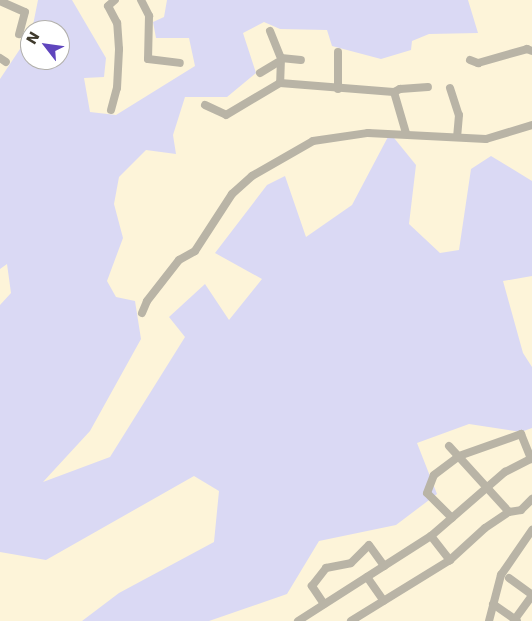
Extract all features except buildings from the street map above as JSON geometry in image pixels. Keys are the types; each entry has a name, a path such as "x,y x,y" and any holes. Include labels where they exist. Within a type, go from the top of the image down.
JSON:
{"street":[{"path":"111,110 117,88 119,49 117,23 108,6 115,0"},
{"path":"141,0 149,16 148,59 180,63"},
{"path":"0,1 25,12 19,34"},
{"path":"270,31 280,60 280,83"},
{"path":"470,60 478,63 527,49 532,51"},
{"path":"338,52 338,89"},
{"path":"260,73 280,60 301,60"},
{"path":"205,106 226,115 280,83 394,92 400,89 428,87"},
{"path":"450,88 459,114 457,137"},
{"path":"394,92 406,133"},
{"path":"142,313 147,301 179,260 195,251 232,194 252,176 313,141 368,133 406,133 486,139 532,125"},
{"path":"298,621 309,618 324,604 431,536 452,518 487,487 505,472 531,459 521,434 459,456 434,475 427,493 452,518"},
{"path":"449,446 509,512"},
{"path":"351,621 450,560 485,528 509,512 521,510 532,499"},
{"path":"490,621 501,575 532,530"},
{"path":"431,536 450,560"},
{"path":"324,604 312,586 326,568 351,563 369,545 384,566"},
{"path":"367,577 384,601"},
{"path":"493,604 516,620 532,596 509,578"}],"shaded area":[{"path":"38,0 72,0 106,58 104,77 84,78 90,112 116,115 195,66 189,38 156,38 153,22 164,17 167,0 468,0 478,33 429,34 412,41 411,50 381,59 332,46 327,30 280,29 264,22 243,33 256,73 227,97 185,97 173,135 176,154 146,150 119,177 114,204 123,238 107,281 116,297 135,301 141,339 90,431 43,482 110,457 185,337 169,317 205,284 229,320 262,279 215,253 267,185 285,176 306,237 352,205 390,133 416,165 409,224 440,253 459,250 471,169 491,156 532,181 532,276 503,281 523,353 532,367 532,428 521,432 469,424 417,443 437,494 396,525 319,541 287,594 209,621 82,621 119,593 214,542 219,491 194,476 46,560 0,552 0,305 11,293 7,264 0,269 0,79 20,49 20,70 70,70 70,20 34,20"}]}
